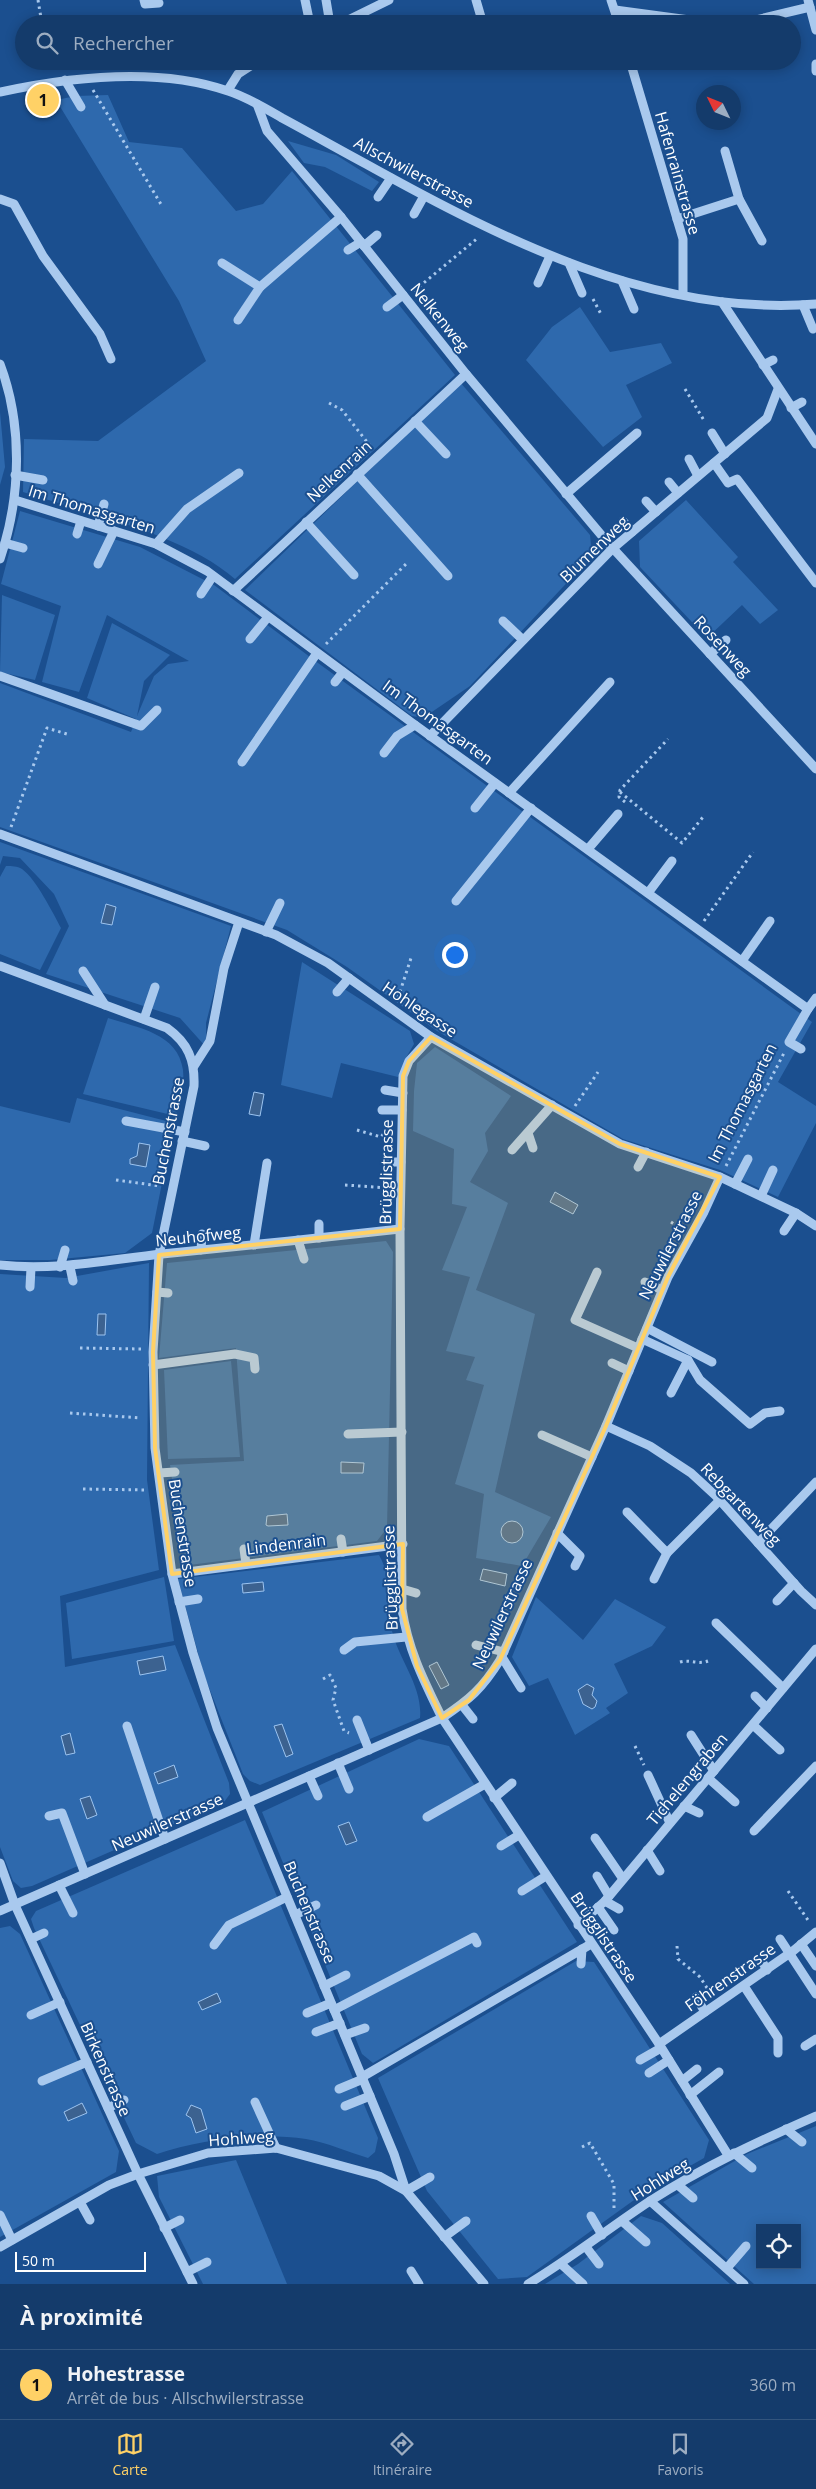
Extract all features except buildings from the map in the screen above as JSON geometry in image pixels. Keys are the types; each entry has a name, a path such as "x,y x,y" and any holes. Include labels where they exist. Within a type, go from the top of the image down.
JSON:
{"street":[{"path":"144,0 145,4 159,3"},
{"path":"305,0 308,15"},
{"path":"326,0 328,15"},
{"path":"358,15 389,0"},
{"path":"476,0 480,15"},
{"path":"611,0 616,15"},
{"path":"769,15 809,3 816,30"},
{"path":"615,10 652,15"},
{"path":"816,64 816,72"},
{"path":"228,90 238,74 244,70"},
{"name":"Hafenrainstrasse","path":"633,70 683,239 683,294"},
{"name":"Allschwilerstrasse","path":"0,92 66,80 87,79 160,79 228,90 258,104 424,196 489,229 569,263 622,281 722,302 816,304"},
{"path":"66,80 81,107"},
{"name":"Nelkenweg","path":"258,104 267,130 341,217 466,374 610,546"},
{"path":"725,151 739,199 762,241"},
{"path":"378,197 391,178"},
{"path":"414,214 424,196"},
{"path":"0,199 14,204 43,256 100,334 111,359"},
{"path":"677,218 739,199"},
{"path":"238,320 260,287 341,217"},
{"path":"348,250 377,236"},
{"path":"538,283 550,256"},
{"path":"222,263 260,287"},
{"path":"569,263 582,293"},
{"path":"622,281 634,309"},
{"path":"387,307 404,296"},
{"path":"722,302 816,444"},
{"path":"803,305 813,329"},
{"path":"763,365 773,360"},
{"path":"0,364 15,423 15,500 0,559"},
{"name":"Nelkenrain","path":"233,591 466,374"},
{"name":"Blumenweg","path":"430,736 524,640 610,546 632,532 767,418 778,388"},
{"path":"791,408 802,402"},
{"path":"415,420 446,454"},
{"path":"566,494 637,433"},
{"path":"712,433 725,454"},
{"path":"688,459 698,476"},
{"path":"714,463 728,483 738,479 816,583"},
{"path":"156,544 187,510 239,473"},
{"path":"357,474 448,576"},
{"path":"15,475 44,480"},
{"path":"669,482 678,493"},
{"name":"Im Thomasgarten","path":"15,500 156,544 213,576 430,736 808,1008"},
{"path":"646,501 656,512"},
{"path":"98,526 104,504"},
{"path":"77,534 81,521"},
{"path":"622,521 632,532"},
{"path":"306,522 354,576"},
{"path":"98,564 114,531"},
{"path":"5,543 23,548"},
{"name":"Rosenweg","path":"610,546 816,769"},
{"path":"201,594 213,576"},
{"path":"250,639 268,617"},
{"path":"503,621 524,640"},
{"path":"710,654 726,640"},
{"path":"242,762 317,653"},
{"path":"335,682 343,672"},
{"path":"0,676 141,726 157,710"},
{"path":"509,792 610,682"},
{"path":"384,754 396,736 415,725"},
{"path":"475,808 495,782"},
{"path":"456,901 531,808"},
{"path":"588,849 618,814"},
{"name":"Hohlegasse","path":"4,835 266,932 328,964 431,1036 620,1144 720,1177 796,1213 816,1226"},
{"path":"648,893 672,861"},
{"path":"266,932 280,903"},
{"path":"742,961 770,921"},
{"path":"194,1066 210,1041 224,968 239,922"},
{"name":"Buchenstrasse","path":"0,966 167,1028 180,1038 189,1051 194,1066 194,1086 159,1255 153,1350 154,1419 158,1473 172,1574 193,1653 217,1728 363,2078 394,2154 406,2191"},
{"path":"83,971 106,1005"},
{"path":"337,992 349,978"},
{"path":"144,1019 155,986"},
{"path":"801,1049 790,1042 808,1008 816,998"},
{"name":"Brügglistrasse","path":"431,1036 409,1062 403,1076 400,1229 402,1609 406,1637 417,1666 442,1718 578,1925 586,1946 660,2046 690,2095 731,2154 752,2168"},
{"path":"385,1090 403,1092"},
{"path":"512,1150 552,1105"},
{"path":"382,1110 402,1110"},
{"path":"126,1121 185,1132"},
{"path":"528,1133 533,1148"},
{"path":"182,1141 205,1146"},
{"path":"638,1166 646,1152"},
{"path":"735,1184 748,1159"},
{"path":"386,1162 401,1162"},
{"path":"254,1245 267,1163"},
{"path":"761,1196 773,1170"},
{"name":"Neuwilerstrasse","path":"0,1911 442,1718 462,1705 485,1684 503,1654 606,1426 662,1290 720,1177"},
{"path":"784,1231 796,1213"},
{"path":"319,1238 320,1224"},
{"name":"Neuhofweg","path":"0,1265 31,1268 60,1267 400,1229"},
{"path":"201,1250 202,1234"},
{"path":"298,1240 304,1259"},
{"path":"60,1267 65,1250"},
{"path":"70,1266 73,1281"},
{"path":"30,1287 31,1268"},
{"path":"596,1272 575,1320 638,1348"},
{"path":"645,1282 662,1290"},
{"path":"157,1292 168,1293"},
{"path":"647,1328 712,1362"},
{"path":"642,1339 688,1360 700,1380 750,1424 765,1413 780,1411"},
{"path":"153,1365 236,1354 254,1358 255,1369"},
{"path":"671,1393 688,1360"},
{"path":"612,1363 629,1371"},
{"name":"Rebgartenweg","path":"606,1426 650,1446 681,1466 720,1500 816,1605"},
{"path":"348,1434 402,1432"},
{"path":"542,1435 592,1456"},
{"path":"158,1473 175,1472"},
{"path":"758,1543 816,1482"},
{"path":"654,1579 667,1552 720,1500"},
{"path":"627,1512 667,1552"},
{"path":"557,1533 580,1556 575,1566"},
{"path":"341,1539 343,1552"},
{"name":"Lindenrain","path":"172,1574 403,1544"},
{"path":"244,1549 246,1564"},
{"path":"777,1601 794,1583"},
{"path":"402,1589 416,1593"},
{"path":"179,1602 198,1599"},
{"path":"716,1623 783,1688"},
{"path":"344,1650 355,1642 406,1637"},
{"path":"476,1645 503,1654 521,1688"},
{"name":"Tichelengraben","path":"578,1925 604,1901 816,1650"},
{"path":"755,1696 767,1708"},
{"path":"462,1705 473,1719"},
{"path":"358,1720 369,1750"},
{"path":"753,1725 780,1750"},
{"path":"127,1726 165,1839"},
{"path":"691,1735 714,1771"},
{"path":"338,1763 349,1789"},
{"path":"754,1831 816,1766"},
{"path":"648,1775 670,1823"},
{"path":"309,1776 318,1796"},
{"path":"708,1778 734,1802"},
{"path":"494,1798 512,1783"},
{"path":"427,1817 485,1784"},
{"path":"684,1806 699,1813"},
{"path":"50,1816 62,1813 85,1874"},
{"path":"501,1846 519,1835"},
{"path":"595,1838 623,1879"},
{"path":"647,1850 660,1872"},
{"name":"Birkenstrasse","path":"0,1863 15,1905 138,2174 193,2284"},
{"path":"522,1890 546,1876"},
{"path":"597,1876 614,1930"},
{"path":"60,1885 73,1913"},
{"path":"214,1945 229,1925 287,1897"},
{"path":"604,1901 620,1909"},
{"path":"295,1915 316,1906"},
{"name":"Föhrenstrasse","path":"640,2060 789,1954 816,1931"},
{"path":"31,1939 44,1933"},
{"path":"307,2012 333,2006 474,1937 477,1943"},
{"path":"780,1939 816,1994"},
{"path":"801,1944 816,1966"},
{"path":"581,1964 586,1946"},
{"path":"339,2088 363,2078 586,1946"},
{"path":"760,1958 767,1970"},
{"path":"324,1986 346,1975"},
{"path":"744,1986 778,2038 778,2052"},
{"path":"696,1998 706,2012"},
{"path":"32,2015 60,2002"},
{"path":"316,2032 340,2023"},
{"path":"345,2035 365,2028"},
{"path":"805,2046 816,2039"},
{"path":"649,2073 669,2060"},
{"path":"42,2081 87,2062"},
{"path":"682,2081 697,2069"},
{"path":"690,2095 719,2072"},
{"path":"344,2106 370,2096"},
{"path":"108,2108 124,2100"},
{"path":"255,2102 276,2148"},
{"path":"692,2116 701,2111"},
{"name":"Hohlweg","path":"528,2284 586,2247 650,2201 731,2154 816,2116"},
{"path":"786,2130 802,2142"},
{"name":"Hohlweg","path":"0,2247 109,2185 138,2174 208,2153 276,2148 379,2176 406,2191 484,2284"},
{"path":"406,2191 430,2177"},
{"path":"678,2185 693,2198"},
{"path":"650,2201 744,2284"},
{"path":"80,2202 90,2220"},
{"path":"0,2215 12,2240"},
{"path":"591,2216 602,2235"},
{"path":"164,2228 180,2220"},
{"path":"444,2237 466,2221"},
{"path":"622,2221 646,2242"},
{"path":"727,2268 746,2246"},
{"path":"586,2247 599,2264"},
{"path":"186,2272 207,2262"},
{"path":"561,2264 583,2284"},
{"path":"411,2271 419,2284"}],"path":[{"path":"38,0 40,15"},
{"path":"87,79 162,206"},
{"path":"404,296 489,229"},
{"path":"582,293 592,297 602,316"},
{"path":"684,389 712,433"},
{"path":"329,403 342,410 355,425 359,435 378,455"},
{"path":"317,653 407,563"},
{"path":"4,835 47,728 70,735"},
{"path":"632,808 619,797 620,791 668,739"},
{"path":"620,791 682,843 703,817"},
{"path":"698,929 753,852"},
{"path":"394,1010 412,955"},
{"name":"Im Thomasgarten","path":"720,1177 790,1042"},
{"path":"569,1115 598,1072"},
{"path":"357,1130 381,1137 385,1132 402,1132"},
{"path":"116,1180 173,1188"},
{"path":"345,1185 401,1188"},
{"path":"80,1348 153,1350"},
{"path":"70,1413 154,1419"},
{"path":"84,1489 161,1490"},
{"path":"680,1662 685,1660 700,1664 708,1661"},
{"path":"323,1679 330,1674 336,1688 333,1700 344,1731 354,1734 359,1754"},
{"path":"635,1746 648,1775"},
{"path":"788,1891 816,1931"},
{"path":"677,1946 678,1959 700,1977 716,2005"},
{"path":"582,2147 590,2143 614,2184 614,2227"}],"highlighted area":[{"path":"431,1037 620,1144 720,1177 668,1277 606,1426 500,1660 469,1700 442,1718 417,1666 402,1609 403,1544 172,1574 155,1448 153,1352 159,1255 400,1229 403,1076 409,1061"}],"shaded area":[{"path":"108,95 129,142 182,148 236,211 263,204 292,171 455,375 235,579 214,563 163,538 105,517 23,492 24,439 98,441 206,361 179,301 56,100 76,96"},
{"path":"288,141 336,155 379,182 372,191 325,167 304,163"},
{"path":"580,307 610,352 661,343 672,363 626,385 642,417 603,447 526,360 552,327"},
{"path":"460,382 590,535 592,556 470,686 423,718 412,716 245,590"},
{"path":"0,412 5,467 0,485"},
{"path":"686,500 738,557 733,562 778,610 760,624 742,605 707,638 640,567 639,541"},
{"path":"20,511 140,547 214,585 318,663 812,1022 778,1082 816,1106 816,1123 778,1197 720,1170 623,1139 437,1031 347,967 287,930 0,827 0,683 131,732 136,719 87,698 112,623 170,655 144,681 137,716 154,676 168,664 189,661 107,615 79,692 42,682 61,606 1,584"},
{"path":"2,595 55,615 35,680 0,672"},
{"path":"0,842 231,926 206,1023 206,1047 180,1018 46,974 69,926 54,894 20,858 3,856 0,865"},
{"path":"6,866 22,869 33,880 61,928 40,970 0,954 0,877"},
{"path":"106,904 116,907 112,925 101,923"},
{"path":"302,962 410,1031 414,1044 398,1077 341,1063 332,1098 281,1085"},
{"path":"108,1018 155,1034 165,1040 180,1058 183,1075 176,1116 83,1094"},
{"path":"435,1047 511,1096 485,1133 488,1151 470,1182 508,1203 476,1290 535,1314 495,1492 551,1517 522,1566 476,1558 484,1494 455,1484 484,1385 466,1380 475,1357 446,1351 470,1277 442,1270 467,1207 452,1204 454,1149 413,1131 417,1063"},
{"path":"254,1092 264,1094 260,1116 249,1114"},
{"path":"77,1098 174,1123 152,1233 125,1253 50,1260 0,1260 0,1106 70,1123"},
{"path":"139,1143 150,1145 146,1167 130,1164 130,1159 137,1156"},
{"path":"555,1192 578,1205 573,1214 550,1202"},
{"path":"386,1241 393,1252 387,1528 377,1541 189,1565 182,1550 170,1465 244,1461 236,1348 159,1358 167,1263"},
{"path":"149,1263 147,1480 159,1570 60,1596 65,1667 175,1645 229,1783 230,1794 224,1802 32,1886 21,1888 13,1881 0,1847 0,1274 66,1278"},
{"path":"98,1314 106,1314 105,1335 97,1335"},
{"path":"231,1361 240,1457 168,1459 164,1370"},
{"path":"341,1462 364,1463 363,1473 341,1473"},
{"path":"287,1514 288,1525 266,1525 267,1516"},
{"path":"508,1521 516,1521 523,1528 523,1536 516,1543 508,1543 501,1536 501,1528"},
{"path":"379,1555 387,1575 392,1631 418,1695 420,1718 260,1785 250,1781 243,1774 204,1675 178,1579"},
{"path":"483,1569 507,1574 505,1586 480,1580"},
{"path":"164,1577 174,1641 72,1659 66,1603"},
{"path":"263,1582 264,1591 243,1593 242,1584"},
{"path":"536,1597 583,1640 615,1599 666,1627 652,1646 614,1664 628,1693 606,1708 610,1713 575,1735 548,1678 529,1686 512,1657"},
{"path":"163,1656 166,1670 140,1675 137,1661"},
{"path":"437,1662 449,1685 441,1689 429,1666"},
{"path":"587,1684 594,1688 592,1695 597,1701 592,1709 583,1704 578,1690"},
{"path":"282,1724 293,1754 286,1757 274,1726"},
{"path":"70,1733 75,1753 66,1755 61,1736"},
{"path":"419,1739 449,1746 577,1942 373,2063 362,2054 262,1812"},
{"path":"174,1765 178,1777 158,1784 154,1773"},
{"path":"90,1796 97,1815 87,1819 80,1799"},
{"path":"245,1820 378,2138 375,2152 368,2158 321,2142 288,2137 231,2138 192,2144 157,2154 136,2143 34,1928 31,1919 36,1911"},
{"path":"349,1822 357,1841 346,1845 338,1826"},
{"path":"10,1926 20,1934 119,2151 116,2172 0,2237 0,1928"},
{"path":"576,1961 594,1962 709,2140 704,2158 648,2190 527,2277 498,2279 427,2191 378,2078"},
{"path":"217,1993 221,2002 202,2010 198,2002"},
{"path":"82,2103 87,2113 68,2121 64,2112"},
{"path":"191,2105 201,2109 207,2129 196,2133 191,2118 186,2115"},
{"path":"816,2126 816,2284 754,2284 663,2202 747,2154"},
{"path":"236,2160 287,2284 203,2284 159,2197 157,2176"},
{"path":"641,2216 662,2223 730,2284 545,2284 578,2264"}],"place":[{"name":"Hohestrasse","path":"43,100"}]}
